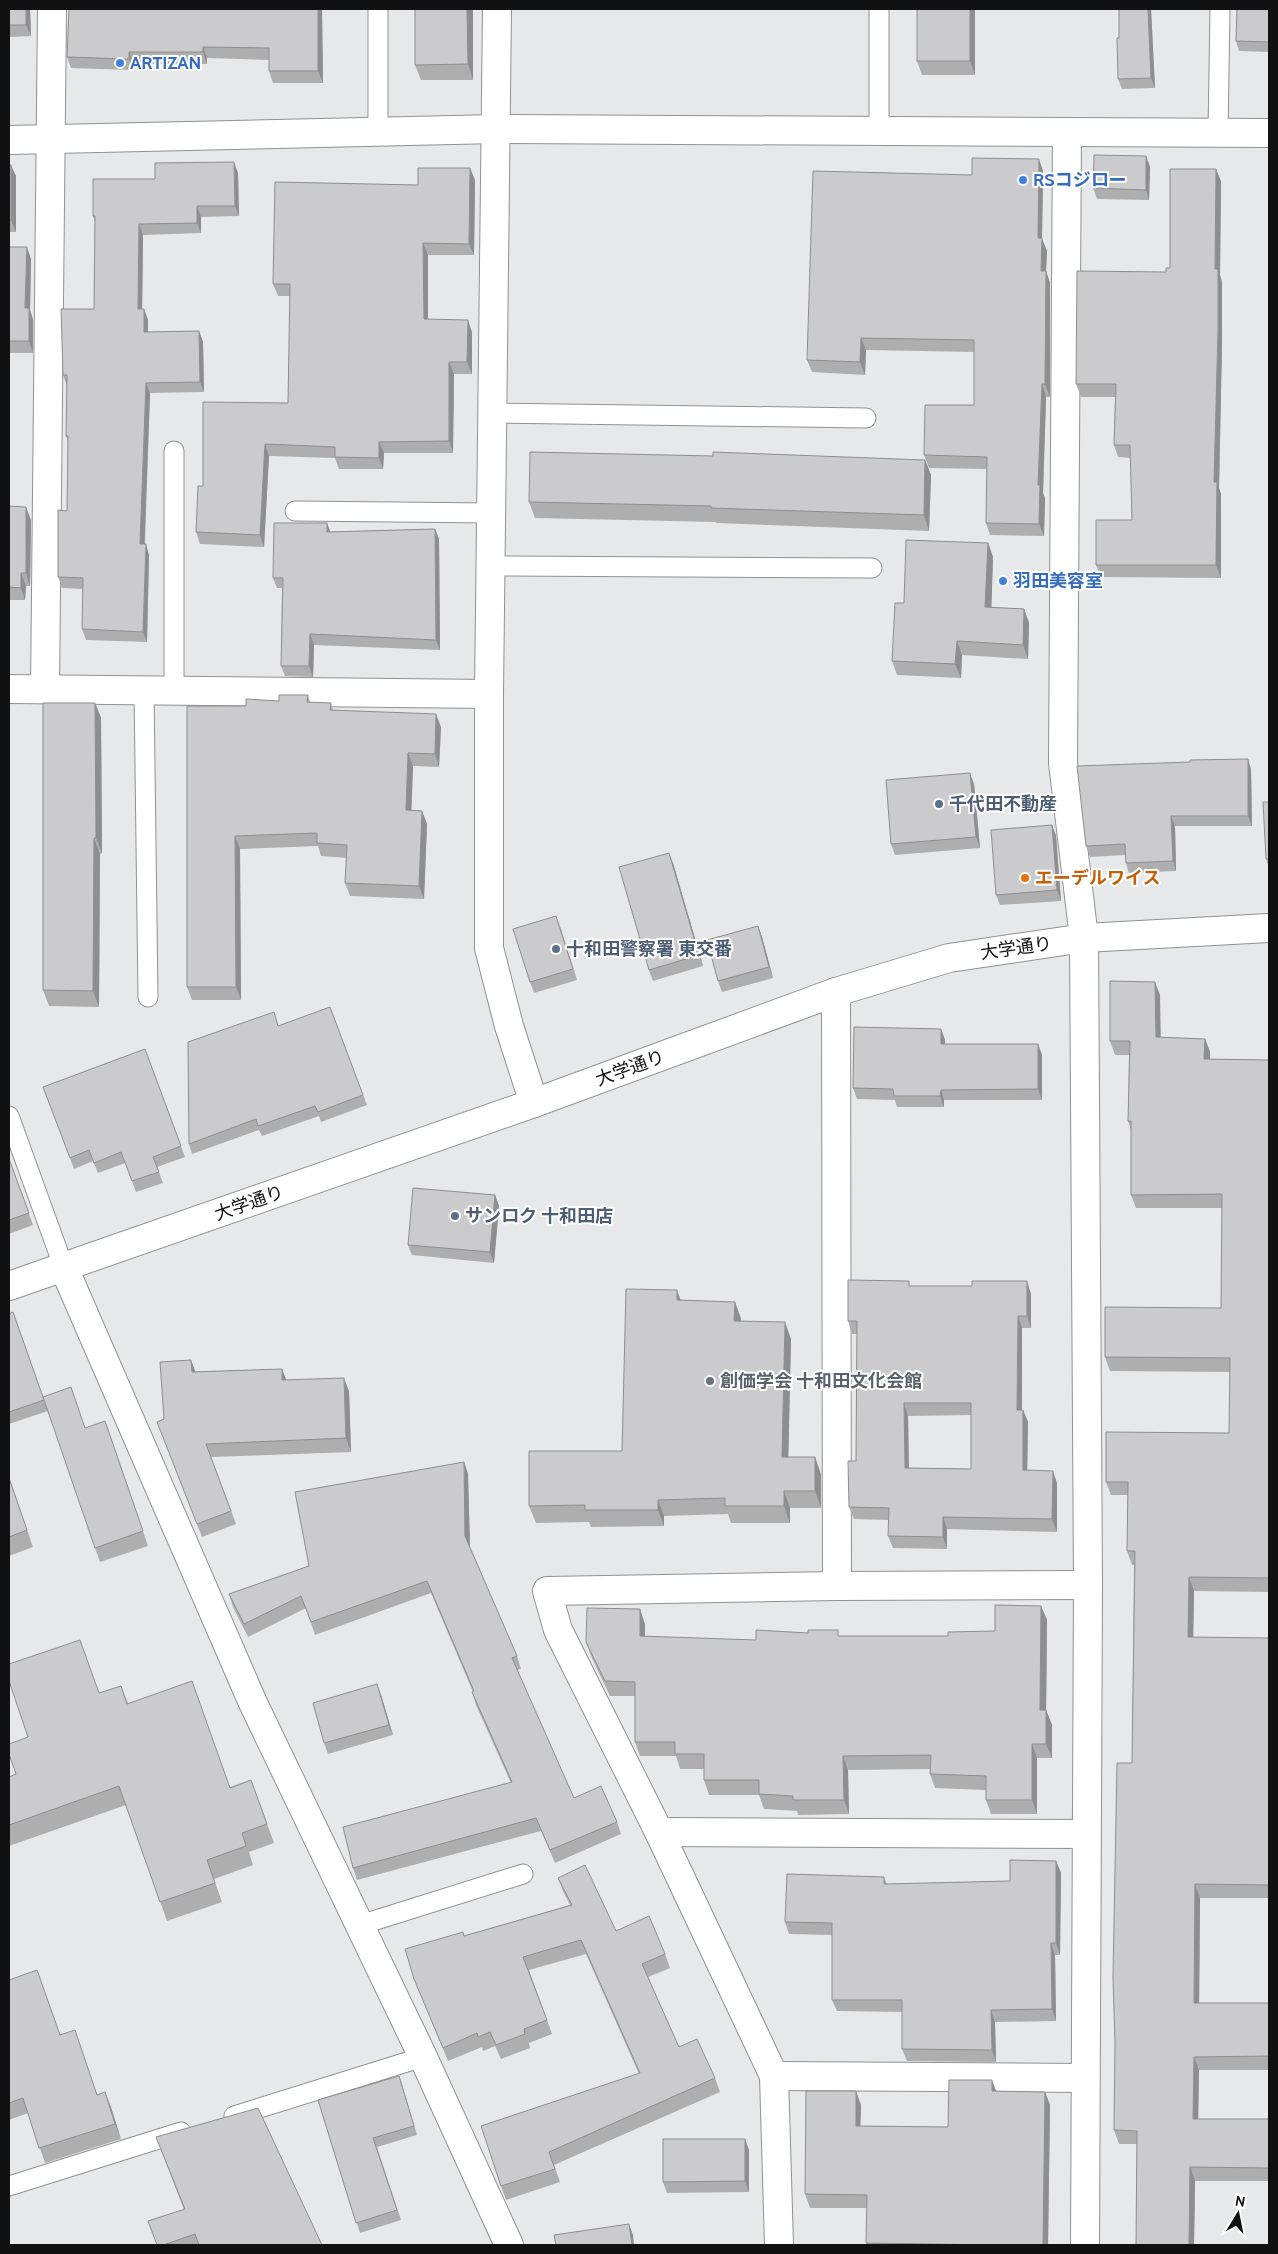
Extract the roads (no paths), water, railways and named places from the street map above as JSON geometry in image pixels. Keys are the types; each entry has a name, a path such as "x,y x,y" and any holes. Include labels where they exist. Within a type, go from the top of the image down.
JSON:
{"street":[{"path":"45,689 52,9"},
{"path":"497,9 489,694 489,948 509,1026 534,1103"},
{"path":"9,140 378,130 496,129 1269,134"},
{"path":"1067,132 1063,763 1084,938 1088,1585 1085,2245"},
{"path":"9,689 489,694"},
{"name":"大学通り","path":"9,1286 534,1103 836,992 949,958 1084,938 1269,928"},
{"path":"836,992 836,1586"},
{"path":"64,1268 253,1704 423,2057 509,2245"},
{"path":"779,2245 774,2076 659,1832 558,1630 547,1591 836,1586 1088,1585"},
{"path":"659,1832 1086,1834"},
{"path":"774,2076 1085,2078"}],"lane":[{"path":"378,9 378,130"},
{"path":"878,132 879,9"},
{"path":"1218,133 1220,9"},
{"path":"492,413 866,418"},
{"path":"174,451 174,690"},
{"path":"295,511 492,513"},
{"path":"491,566 872,568"},
{"path":"144,690 148,997"},
{"path":"9,1116 64,1268"},
{"path":"360,1925 523,1874"},
{"path":"216,2121 423,2057"},
{"path":"9,2186 197,2127"}],"place":[{"name":"ARTIZAN","path":"120,63"},
{"name":"RSコジロー","path":"1023,180"},
{"name":"羽田美容室","path":"1003,581"},
{"name":"千代田不動産","path":"939,804"},
{"name":"エーデルワイス","path":"1025,878"},
{"name":"十和田警察署 東交番","path":"556,949"},
{"name":"サンロク 十和田店","path":"455,1216"},
{"name":"創価学会 十和田文化会館","path":"710,1381"}]}
